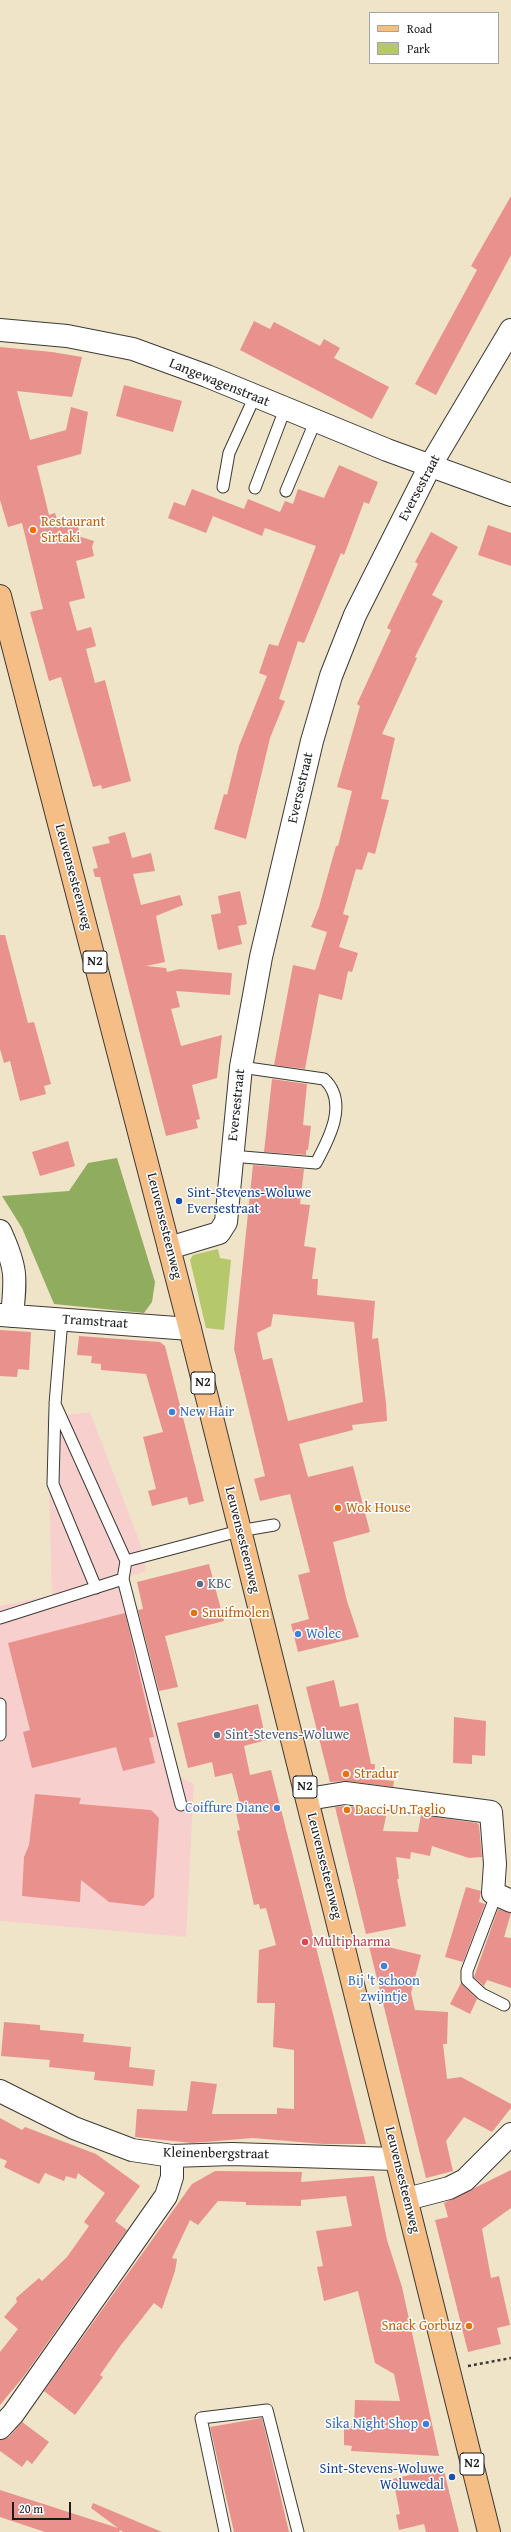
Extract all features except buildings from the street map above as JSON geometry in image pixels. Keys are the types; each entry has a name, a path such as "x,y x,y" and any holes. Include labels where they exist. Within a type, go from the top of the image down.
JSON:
{"main road":[{"name":"Leuvensesteenweg","path":"0,596 190,1329 489,2532"}],"street":[{"name":"Langewagenstraat","path":"0,330 67,336 133,349 255,396 316,422 430,466 511,495"},
{"name":"Eversestraat","path":"169,1248 219,1233 226,1222 231,1156 241,1067 261,957 312,741 331,676 355,615 430,466 511,330"},
{"path":"0,1231 10,1252 16,1273 6,1315"},
{"name":"Tramstraat","path":"6,1315 190,1329"},
{"path":"308,1799 345,1793 490,1812 496,1879 493,1893 503,1898"},
{"name":"Kleinenbergstraat","path":"0,2091 81,2130 132,2150 172,2156 232,2154 396,2159"},
{"path":"407,2199 449,2188 465,2180 511,2134"},
{"path":"0,2428 13,2414 166,2196 172,2177 172,2156"}],"lane":[{"path":"223,486 229,453 255,396"},
{"path":"255,488 285,409"},
{"path":"286,491 316,422"},
{"path":"231,1156 316,1164 332,1134 336,1111 332,1086 324,1079 241,1067"},
{"path":"62,1319 55,1404 53,1484 96,1588"},
{"path":"55,1404 126,1560 123,1579 181,1805"},
{"path":"126,1560 239,1531 274,1525"},
{"path":"0,1618 123,1579"},
{"path":"0,1704 0,1735"},
{"path":"503,1898 467,1971 467,1980 482,1994 504,2005"},
{"path":"225,2532 201,2418 267,2410 298,2532"}],"path":[{"path":"448,2370 511,2358"}],"shaded area":[{"path":"90,1412 142,1548 146,1571 128,1577 180,1777 194,1784 186,1937 0,1921 0,1606 52,1595 47,1417"}],"green space":[{"path":"117,1158 155,1282 152,1302 144,1313 54,1304 22,1228 2,1196 69,1191 88,1163"},
{"path":"218,1249 220,1258 231,1260 224,1330 206,1328 190,1260 193,1255"}],"place":[{"name":"Restaurant Sirtaki","path":"33,530"},
{"name":"Sint-Stevens-Woluwe Eversestraat","path":"179,1201"},
{"name":"New Hair","path":"172,1412"},
{"name":"Wok House","path":"338,1508"},
{"name":"KBC","path":"200,1584"},
{"name":"Snuifmolen","path":"194,1613"},
{"name":"Wolec","path":"298,1634"},
{"name":"Sint-Stevens-Woluwe","path":"217,1735"},
{"name":"Stradur","path":"346,1774"},
{"name":"Coiffure Diane","path":"277,1808"},
{"name":"Dacci Un Taglio","path":"347,1810"},
{"name":"Multipharma","path":"305,1942"},
{"name":"Bij 't schoon zwijntje","path":"384,1966"},
{"name":"Snack Gorbuz","path":"469,2326"},
{"name":"Sika Night Shop","path":"426,2424"},
{"name":"Sint-Stevens-Woluwe Woluwedal","path":"452,2477"}]}
